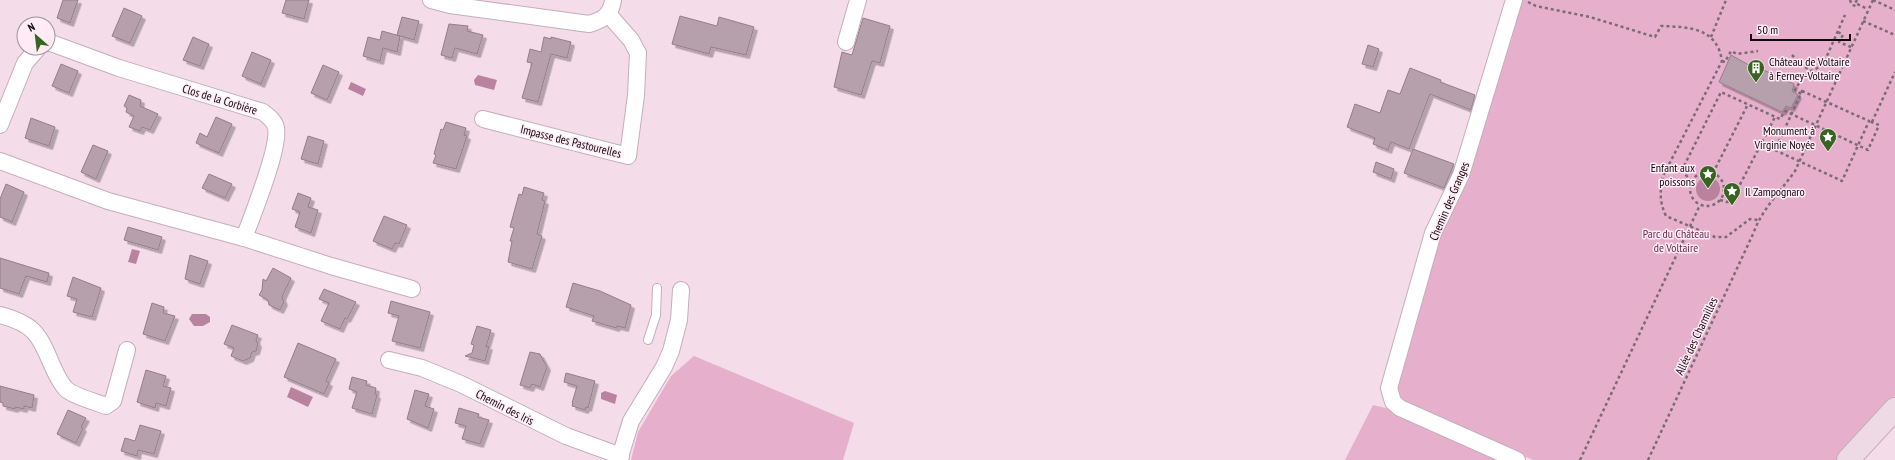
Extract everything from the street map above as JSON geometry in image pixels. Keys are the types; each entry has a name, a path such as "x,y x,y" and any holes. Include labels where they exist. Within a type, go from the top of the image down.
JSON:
{"main road":[{"path":"1848,460 1895,409"}],"street":[{"path":"431,0 450,5 472,3 589,24 600,21 611,7"},
{"path":"846,42 858,0"},
{"name":"Chemin des Granges","path":"1514,0 1461,175 1433,233 1389,388 1393,402 1400,408 1517,460"},
{"name":"Impasse des Pastourelles","path":"483,119 628,156 636,95 638,52 611,7"},
{"name":"Clos de la Corbière","path":"56,45 119,68 263,112 272,119 276,127 277,138 244,238"},
{"path":"0,125 25,63 31,56"},
{"path":"0,161 108,202 244,238 331,266 412,289"},
{"path":"620,458 631,421 664,367 671,351 679,320 680,290"},
{"path":"0,315 17,320 32,328 45,348 58,378 67,391 106,406 113,401 127,350"},
{"name":"Chemin des Iris","path":"389,360 422,368 461,384 566,436 620,458"}],"lane":[{"path":"648,340 656,315 657,288"}],"path":[{"path":"1525,0 1536,6 1590,18 1655,37 1661,26 1692,27 1711,38 1717,44 1722,61 1663,176 1660,190 1661,204 1666,216 1690,225 1714,237 1726,237 1750,219 1758,220"},
{"path":"1711,38 1726,0"},
{"path":"1850,0 1852,5 1856,6 1857,4 1868,9"},
{"path":"1857,0 1855,3 1857,4"},
{"path":"1873,0 1895,9"},
{"name":"Allée des Charmilles","path":"1648,460 1753,234 1758,220 1773,197 1785,185 1799,161 1873,0"},
{"path":"1801,94 1795,90 1798,84 1812,71 1821,66 1845,15"},
{"path":"1863,21 1895,35"},
{"path":"1838,32 1842,35 1839,42 1851,48"},
{"path":"1722,61 1725,62 1731,51 1737,54 1758,51"},
{"path":"1792,55 1803,66 1812,71"},
{"path":"1691,182 1686,175 1684,166 1721,92 1780,119 1785,110 1792,114 1816,125 1858,145 1868,150 1879,125 1871,121 1826,101 1802,91 1792,114 1775,150 1842,180 1858,145 1871,121 1895,72"},
{"path":"1713,173 1748,104"},
{"path":"1720,200 1727,202 1732,200 1775,117"},
{"path":"1702,172 1713,173 1722,179 1724,184 1723,195 1720,200 1711,206 1700,205 1690,193 1691,182 1702,172"},
{"path":"1580,460 1700,205"}],"green space":[{"name":"Parc du Château de Voltaire","path":"1521,0 1895,0 1895,396 1837,460 1533,460 1404,403 1400,398 1394,385 1438,238"},
{"path":"694,356 854,423 843,460 631,460 638,432 671,376"},
{"path":"1373,405 1390,409 1505,460 1345,460"}],"shaded area":[{"path":"478,75 497,80 494,90 475,85 474,80"},
{"path":"351,82 366,89 363,96 348,89"},
{"path":"1708,177 1717,180 1720,189 1717,198 1708,201 1699,198 1696,189 1699,180"},
{"path":"132,249 140,251 136,264 128,262"},
{"path":"192,314 206,314 210,317 210,322 203,326 194,326 189,319"},
{"path":"291,387 313,397 308,407 287,397"},
{"path":"605,391 617,395 615,404 601,399 601,393"}],"building":[{"path":"63,0 78,0 70,23 57,18"},
{"path":"286,0 309,0 304,19 282,13"},
{"path":"124,8 142,16 130,43 112,36"},
{"path":"680,16 717,26 719,17 754,27 746,55 711,47 709,54 672,44"},
{"path":"402,17 419,21 414,40 397,35"},
{"path":"863,18 890,26 880,63 872,61 861,95 834,87 842,52 852,55"},
{"path":"449,24 468,26 467,31 483,35 477,54 455,48 452,58 441,55"},
{"path":"382,31 400,36 397,52 383,48 380,61 363,56 368,37 380,40"},
{"path":"193,37 209,44 200,66 183,60"},
{"path":"544,37 551,39 551,37 571,42 567,58 551,54 538,102 522,98 532,63 527,62 530,49 541,52"},
{"path":"1368,45 1379,49 1373,67 1362,64"},
{"path":"252,52 271,60 261,84 242,76"},
{"name":"Château de Voltaire à Ferney-Voltaire","path":"1731,55 1756,69 1757,67 1794,84 1792,91 1798,95 1791,108 1786,106 1782,112 1719,82"},
{"path":"61,64 78,71 69,93 52,86"},
{"path":"323,65 339,72 327,100 311,93"},
{"path":"1410,68 1441,80 1440,82 1475,95 1471,110 1430,94 1409,149 1391,142 1388,150 1373,144 1375,138 1347,127 1355,104 1380,113 1388,90 1400,94"},
{"path":"129,95 141,100 140,106 158,114 150,130 142,127 140,131 129,127 134,116 126,112 127,108 124,106"},
{"path":"216,117 232,124 219,153 196,143 200,133 207,137"},
{"path":"31,118 55,127 49,146 25,138"},
{"path":"446,122 466,128 464,135 467,136 456,169 433,163 441,129 443,130"},
{"path":"308,136 324,141 318,164 301,159"},
{"path":"93,145 108,151 96,179 81,172"},
{"path":"1413,149 1454,164 1444,188 1404,173"},
{"path":"1376,162 1394,169 1391,179 1373,172"},
{"path":"209,174 232,184 225,198 202,188"},
{"path":"6,184 24,192 12,222 0,217 0,199"},
{"path":"524,187 544,193 542,200 545,201 537,234 542,236 532,269 508,262 512,241 510,241 514,228 510,227 519,194 522,195"},
{"path":"298,193 311,198 308,207 318,210 311,233 295,227 300,212 292,209"},
{"path":"384,216 407,225 399,244 395,243 392,249 373,241"},
{"path":"128,227 162,237 158,250 124,240"},
{"path":"190,255 208,261 200,284 185,279"},
{"path":"0,258 49,273 47,282 26,276 19,294 0,288"},
{"path":"273,268 291,278 282,297 284,302 280,310 269,305 268,300 259,295 262,290 263,279 266,281"},
{"path":"73,277 101,288 92,317 73,312 77,299 67,296"},
{"path":"573,283 600,291 631,305 625,328 617,326 616,328 592,321 594,316 566,307"},
{"path":"324,289 356,302 347,319 345,318 340,329 321,321 329,303 319,299"},
{"path":"391,301 430,312 420,348 392,341 399,316 388,313"},
{"path":"152,303 164,307 163,313 175,316 165,341 143,334"},
{"path":"232,325 258,335 256,340 258,344 256,351 252,352 250,358 243,361 231,356 234,348 224,344"},
{"path":"477,326 491,330 486,347 489,346 485,361 465,356 472,353 474,345 471,344"},
{"path":"298,343 336,359 326,381 329,383 324,394 284,377"},
{"path":"530,352 540,354 547,367 540,387 532,384 530,388 520,385"},
{"path":"146,370 166,376 163,386 171,388 166,406 156,403 155,408 137,402"},
{"path":"566,373 595,381 588,408 586,407 585,410 572,406 577,386 564,382"},
{"path":"352,377 367,381 366,385 376,388 375,394 377,395 372,414 352,408 357,392 349,389"},
{"path":"0,386 34,395 32,408 24,406 24,409 15,407 15,409 3,406 3,403 0,402"},
{"path":"415,390 429,394 425,406 434,409 428,428 407,419"},
{"path":"459,408 479,414 478,417 489,420 480,444 462,439 466,426 455,423"},
{"path":"68,410 86,418 81,427 83,428 76,443 57,434"},
{"path":"140,425 161,431 154,454 138,450 137,456 121,451 125,438 135,441"}],"place":[{"name":"Château de Voltaire à Ferney-Voltaire","path":"1756,83"},
{"name":"Monument à Virginie Noyée","path":"1828,152"},
{"name":"Enfant aux poissons","path":"1708,189"},
{"name":"Il Zampognaro","path":"1732,206"}]}
